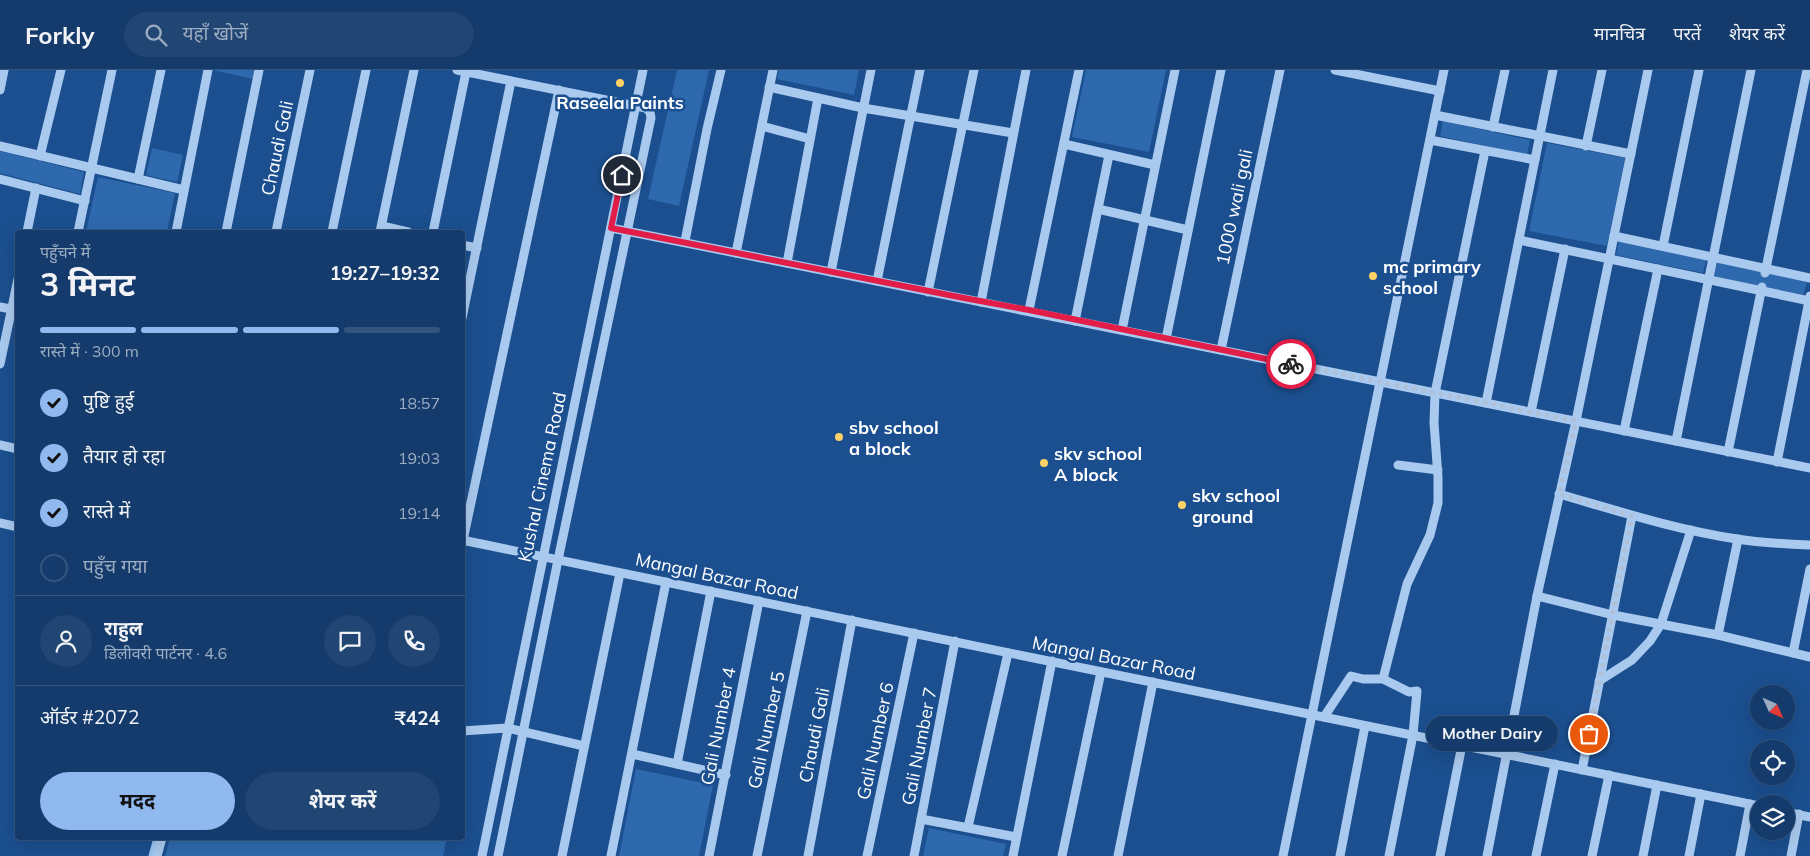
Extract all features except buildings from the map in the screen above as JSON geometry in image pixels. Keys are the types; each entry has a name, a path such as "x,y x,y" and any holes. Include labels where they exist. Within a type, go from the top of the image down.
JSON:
{"street":[{"path":"0,90 4,70"},
{"path":"40,156 61,70"},
{"path":"78,230 112,70"},
{"path":"138,179 161,70"},
{"path":"176,230 208,70"},
{"path":"226,230 259,70"},
{"name":"Chaudi Gali","path":"276,230 310,70"},
{"path":"332,230 366,70"},
{"path":"381,229 414,70"},
{"name":"Kushal Cinema Road","path":"482,856 643,70"},
{"path":"685,242 720,70"},
{"path":"736,253 773,70"},
{"path":"831,272 871,70"},
{"path":"877,281 920,70"},
{"path":"928,292 974,70"},
{"path":"981,302 1026,70"},
{"path":"1029,310 1079,70"},
{"path":"1122,330 1175,70"},
{"path":"1166,339 1221,70"},
{"name":"1000 wali gali","path":"1221,350 1280,70"},
{"path":"1335,70 1440,90"},
{"path":"1283,856 1444,70"},
{"path":"1493,127 1505,70"},
{"path":"1486,403 1553,70"},
{"path":"1586,146 1602,70"},
{"path":"1488,856 1537,596 1576,421 1648,70"},
{"path":"1663,246 1699,70"},
{"path":"1676,441 1751,70"},
{"path":"1766,271 1807,70"},
{"path":"434,230 462,71 495,74 511,81 636,106"},
{"path":"465,303 511,81"},
{"path":"769,87 863,108 1013,133"},
{"path":"465,531 559,90"},
{"path":"787,263 818,98"},
{"name":"Kushal Cinema Road","path":"498,856 651,118 650,112 646,108 636,106"},
{"path":"1435,115 1631,154"},
{"path":"762,126 810,139"},
{"path":"1430,140 1535,160"},
{"path":"1064,144 1155,165"},
{"path":"0,146 184,190"},
{"path":"1383,679 1407,584 1430,535 1438,503 1438,470 1434,423 1435,393 1485,151"},
{"path":"1075,321 1109,155"},
{"path":"0,179 85,201"},
{"path":"27,230 36,188"},
{"path":"1098,209 1188,230"},
{"path":"611,228 928,292 1029,310 1075,321 1810,468"},
{"path":"1614,236 1713,257 1766,271 1810,278"},
{"path":"1519,240 1708,280 1810,299 1777,462"},
{"path":"465,246 476,248"},
{"path":"1531,412 1565,249"},
{"path":"1624,431 1658,269"},
{"path":"1728,452 1762,289"},
{"path":"0,364 15,292"},
{"path":"0,307 11,309"},
{"path":"0,445 15,448"},
{"path":"1398,464 1438,470"},
{"path":"1559,494 1632,516 1691,530 1738,539 1810,545"},
{"path":"1582,770 1632,516"},
{"path":"0,523 15,526"},
{"path":"1600,681 1632,660 1650,641 1662,624 1691,530"},
{"path":"1718,635 1738,539"},
{"name":"Mangal Bazar Road","path":"465,540 1750,804"},
{"path":"1793,653 1810,568"},
{"path":"562,856 620,573"},
{"path":"611,856 666,582"},
{"path":"677,764 711,591"},
{"path":"1537,596 1613,615 1718,635 1810,657"},
{"name":"Gali Number 4","path":"709,856 759,601"},
{"name":"Gali Number 5","path":"757,856 807,611"},
{"name":"Chaudi Gali","path":"808,856 852,620"},
{"name":"Gali Number 6","path":"868,856 914,633"},
{"name":"Gali Number 7","path":"914,856 955,641"},
{"path":"968,828 1008,653"},
{"path":"1013,856 1052,661"},
{"path":"1062,856 1101,672"},
{"path":"1324,717 1351,676 1363,679 1383,679 1409,692 1417,691 1413,735 1389,856"},
{"path":"1118,856 1153,682"},
{"path":"1340,856 1366,726"},
{"path":"465,731 507,728 584,746"},
{"path":"1440,856 1462,745"},
{"path":"632,754 726,775"},
{"path":"1536,856 1555,764"},
{"path":"1592,856 1609,775"},
{"path":"1643,856 1657,785"},
{"path":"1689,856 1701,794"},
{"path":"1795,813 1810,817"},
{"path":"1791,856 1799,814"},
{"path":"921,819 1016,838"},
{"path":"1740,856 1750,820"},
{"path":"158,856 162,840"}],"shaded area":[{"path":"213,70 255,70 253,79"},
{"path":"677,70 709,70 679,206 648,199"},
{"path":"779,70 859,70 854,95 777,79"},
{"path":"1086,70 1166,70 1149,152 1072,137"},
{"path":"1443,121 1530,140 1527,155 1440,136"},
{"path":"1547,143 1625,158 1607,246 1529,231"},
{"path":"152,148 183,155 177,182 146,175"},
{"path":"0,151 84,172 80,194 0,173"},
{"path":"98,177 175,193 167,230 86,230"},
{"path":"1619,240 1706,260 1703,273 1616,255"},
{"path":"1717,262 1807,282 1803,296 1714,276"},
{"path":"636,769 713,785 699,856 619,856"},
{"path":"929,828 1006,844 1003,856 923,856"},
{"path":"169,840 447,840 443,856 165,856"}],"waterway":[{"path":"151,856 155,840"}],"way so far":[{"path":"1291,364 1576,421 1559,494 1632,516 1589,734"}],"place":[{"name":"Raseela Paints","path":"620,83"},
{"name":"mc primary school","path":"1373,276"},
{"name":"sbv school a block","path":"839,437"},
{"name":"skv school A block","path":"1044,463"},
{"name":"skv school ground","path":"1182,505"},
{"name":"Mother Dairy","path":"1589,734"}],"route":[{"path":"622,175 611,228 1029,310 1291,364"}]}
